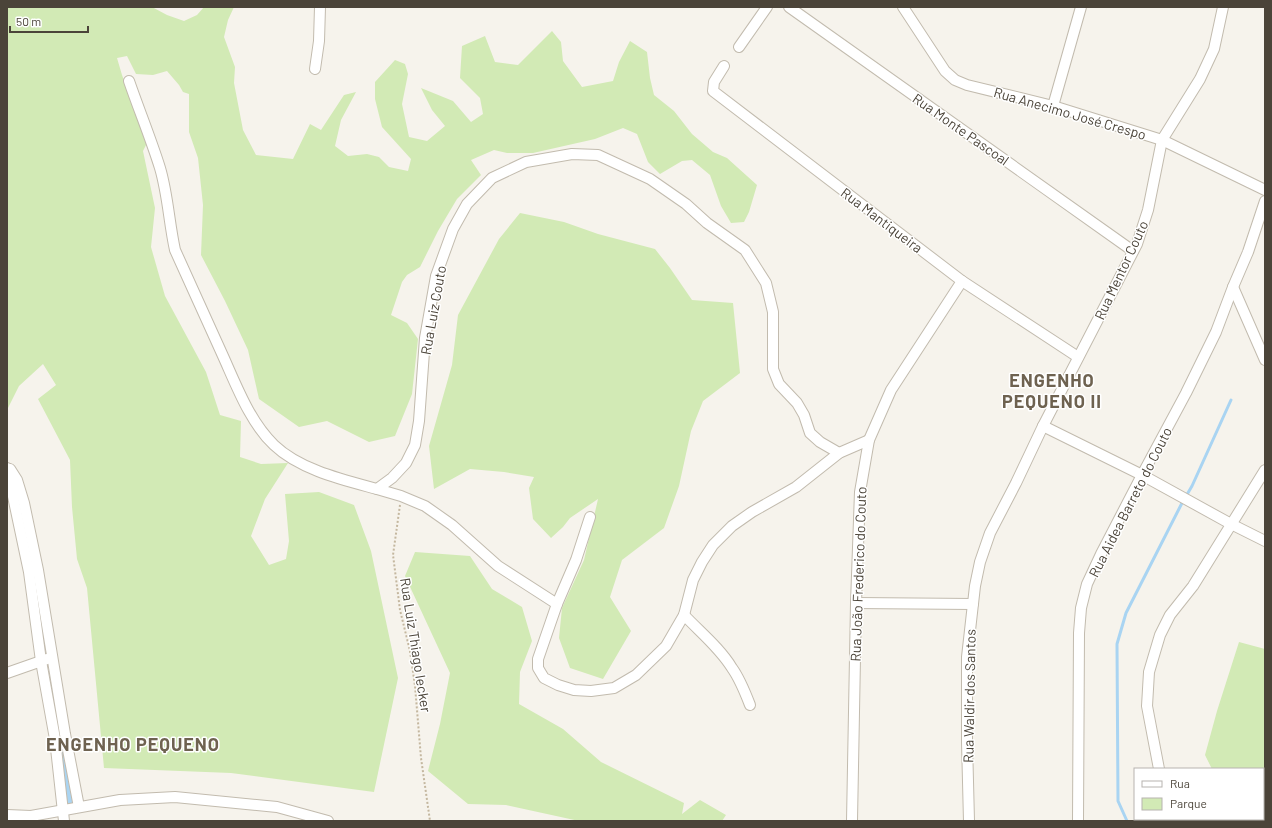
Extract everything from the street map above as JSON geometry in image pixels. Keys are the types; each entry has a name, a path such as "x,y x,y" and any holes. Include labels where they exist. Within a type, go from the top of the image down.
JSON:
{"street":[{"path":"315,69 319,40 320,7"},
{"path":"739,47 767,7"},
{"name":"Rua Monte Pascoal","path":"789,7 1133,251"},
{"name":"Rua Anecimo José Crespo","path":"904,7 945,71 955,80 967,85 1053,106 1162,140 1265,190"},
{"name":"Rua Mentor Couto","path":"1016,483 1043,426 1133,251 1148,210 1162,140 1200,79 1214,49 1223,7"},
{"path":"1053,106 1078,10"},
{"name":"Rua Mantiqueira","path":"724,66 714,82 713,91 962,280 1078,357"},
{"path":"129,81 160,169 167,198 171,232 175,250 242,399 260,430 275,446 292,459 325,474 401,496 425,506 452,526 498,566 557,604"},
{"name":"Rua Luiz Couto","path":"377,490 392,478 406,463 415,445 419,421 425,338 436,276 453,229 467,204 492,178 526,162 572,154 598,155 650,179 686,204 707,223 745,250 766,283 773,312 773,369 779,384 797,403 804,415 810,433 820,442 839,453"},
{"name":"Rua Aidea Barreto do Couto","path":"1078,821 1079,633 1081,608 1087,584 1216,332 1248,252 1265,201"},
{"name":"Rua João Frederico do Couto","path":"852,821 856,603 860,492 869,440 891,390 962,280"},
{"path":"1233,287 1265,360"},
{"path":"1043,426 1142,475 1265,541"},
{"path":"590,517 576,560 557,604 538,659 538,668 544,678 558,686 574,690 591,691 614,688 636,674 666,646 684,615 693,580 702,562 713,545 732,526 752,512 796,487 839,453 869,440"},
{"path":"7,464 17,480 24,503 34,571 41,660 55,739 64,821"},
{"path":"7,468 34,571 53,658 65,734 79,807"},
{"path":"1158,768 1147,706 1149,672 1160,635 1170,615 1193,586 1265,470"},
{"name":"Rua Waldir dos Santos","path":"969,821 967,657 975,586 980,562 990,533 1016,483"},
{"path":"856,603 973,604"},
{"path":"684,615 720,652 732,667 743,686 750,705"},
{"path":"7,673 41,660 53,658"},
{"path":"7,815 31,816 120,800 175,797 276,807 328,821"}],"path":[{"name":"Rua Luiz Thiago Iecker","path":"401,496 393,555 400,610 410,651 415,686 421,758 430,821"}],"green space":[{"path":"7,7 152,7 167,15 184,21 197,15 204,7 234,7 228,20 224,37 235,67 234,83 243,130 256,155 293,159 310,124 321,130 344,95 356,92 341,120 335,146 348,156 367,154 379,157 389,167 408,171 411,159 382,127 375,99 375,82 395,60 405,64 408,74 402,104 409,137 427,141 445,126 432,110 421,88 453,101 471,122 483,114 480,98 460,78 462,46 485,36 495,62 518,65 552,31 561,42 563,61 582,87 613,81 619,62 630,41 647,52 650,78 654,95 674,111 692,134 713,152 727,158 757,185 749,212 744,222 731,223 721,206 710,175 692,160 682,161 660,174 648,162 637,134 623,128 595,139 533,153 507,153 494,150 471,160 481,175 457,199 438,231 420,267 407,275 402,282 391,315 407,323 418,339 412,394 395,436 369,442 327,421 299,427 259,399 248,350 201,255 203,205 198,158 189,132 189,94 183,92 167,71 153,75 136,74 127,56 117,58 147,143 143,151 155,208 151,247 165,296 206,372 220,415 241,421 240,457 261,464 288,463 265,499 251,536 269,565 286,559 289,541 285,494 319,492 354,505 371,551 398,678 374,792 231,773 104,768 87,588 77,559 72,507 70,460 38,399 56,385 43,364 19,386 7,410"},
{"path":"520,213 564,222 598,234 655,249 692,300 733,303 740,373 703,401 691,431 679,486 664,528 622,560 610,597 631,631 603,679 570,668 559,638 562,608 584,560 598,499 570,518 551,538 533,519 529,488 534,477 504,472 470,469 434,489 429,446 452,365 458,315 499,239"},
{"path":"415,552 470,556 492,589 522,607 532,641 520,672 519,704 563,729 601,762 684,803 682,814 700,800 726,815 722,821 579,821 506,805 468,804 428,771 440,724 450,673 405,576"},
{"path":"1239,642 1265,649 1265,821 1238,820 1264,820 1264,768 1212,768 1205,755"}],"waterway":[{"path":"1127,821 1118,801 1117,644 1126,613 1192,486 1231,400"},
{"path":"59,723 70,801"}],"district":[{"name":"ENGENHO PEQUENO II","path":"1052,390"},
{"name":"ENGENHO PEQUENO","path":"133,744"}]}
